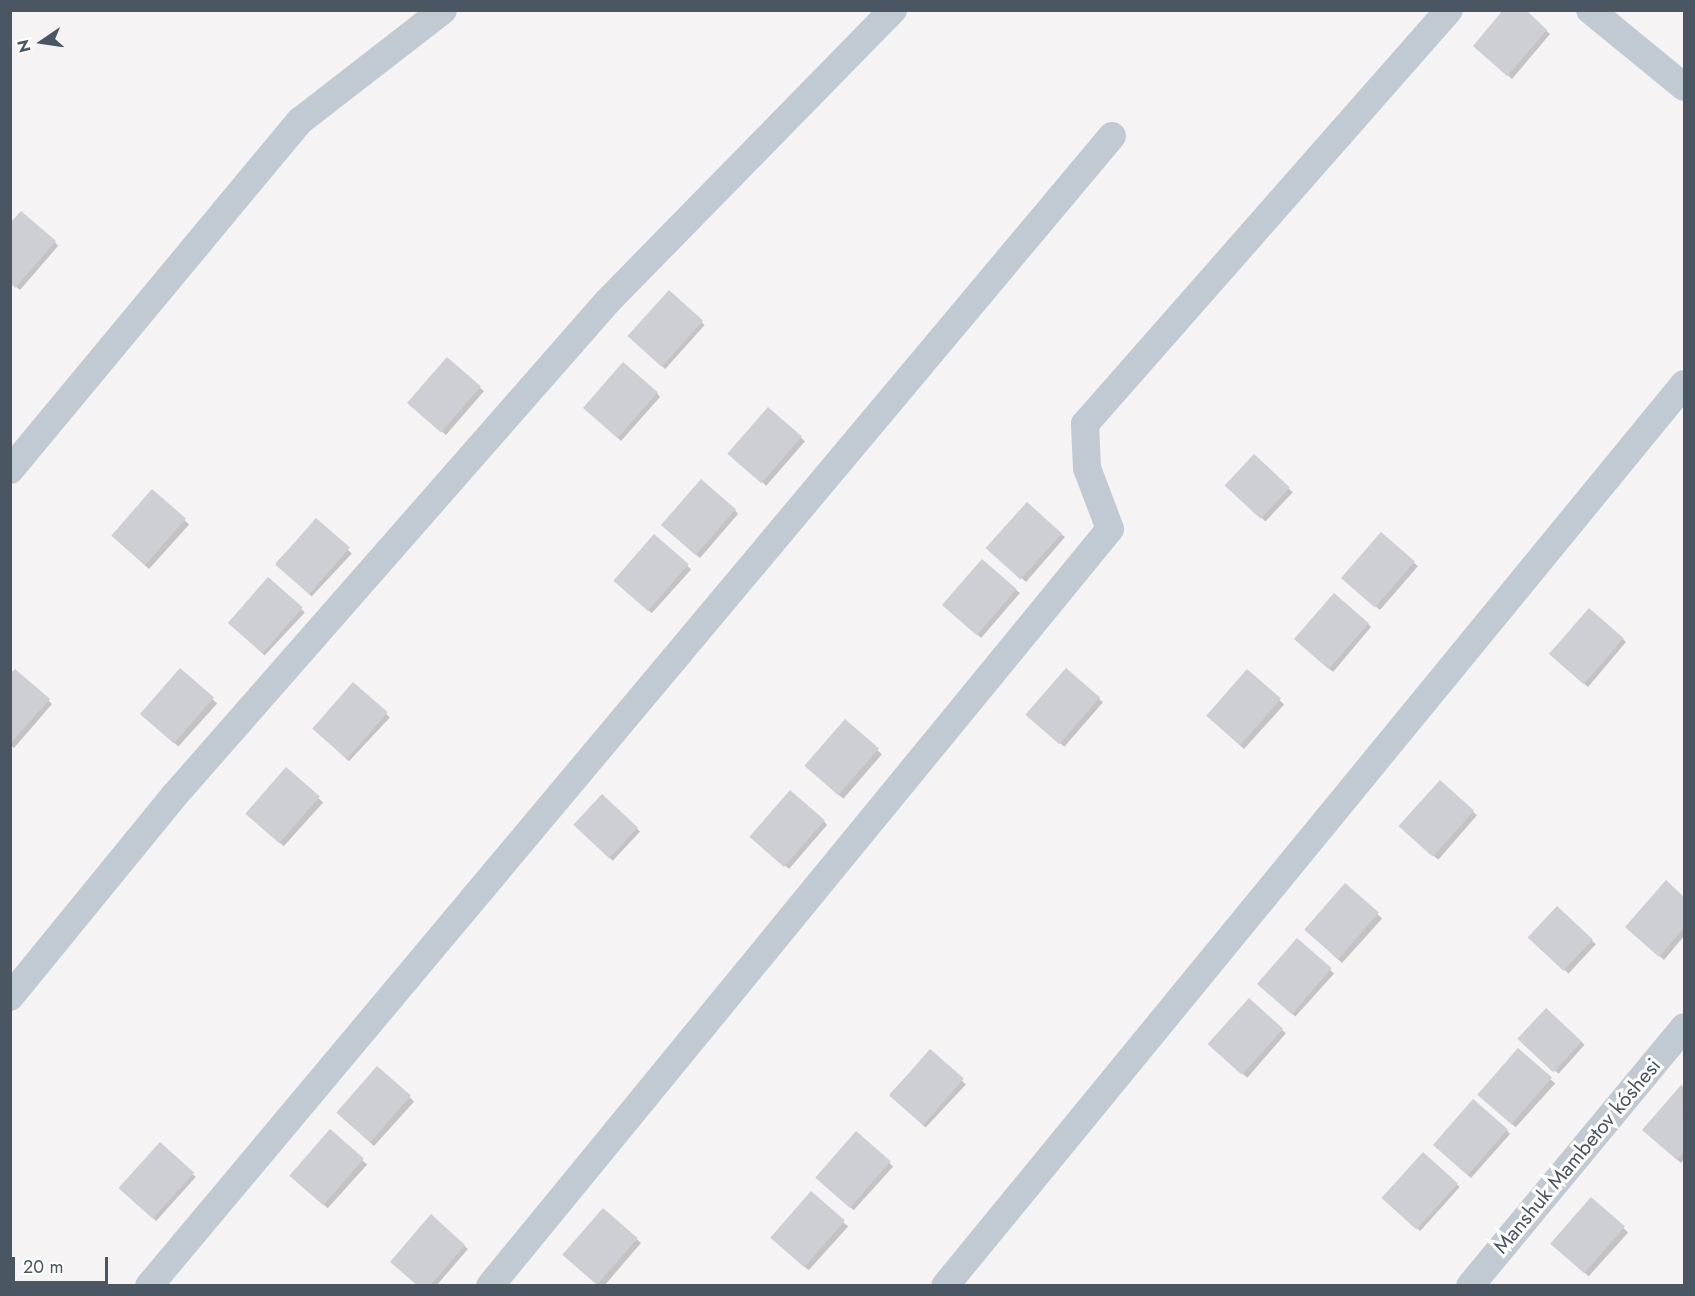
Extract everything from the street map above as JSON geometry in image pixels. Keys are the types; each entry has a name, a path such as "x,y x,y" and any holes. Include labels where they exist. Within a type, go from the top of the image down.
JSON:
{"street":[{"path":"10,470 300,121 443,10"},
{"path":"10,997 174,796 607,302 893,10"},
{"path":"490,1286 1110,529 1087,468 1085,424 1449,10"},
{"path":"1590,10 1684,87"},
{"path":"149,1286 1112,136"},
{"path":"945,1286 1684,384"},
{"name":"Manshuk Mambetov kóshesi","path":"1470,1286 1684,1027"}],"building":[{"path":"1503,10 1526,10 1547,30 1507,76 1473,46"},
{"path":"21,211 56,241 15,288 10,283 10,223"},
{"path":"669,290 703,321 662,367 628,336"},
{"path":"447,357 481,387 441,433 407,403"},
{"path":"623,362 658,392 618,438 583,408"},
{"path":"768,407 802,437 761,483 727,454"},
{"path":"1254,454 1290,487 1261,519 1225,485"},
{"path":"701,479 736,509 696,555 661,525"},
{"path":"152,489 186,519 145,565 111,536"},
{"path":"1027,502 1062,533 1020,580 986,548"},
{"path":"316,518 350,548 309,594 275,565"},
{"path":"1381,532 1415,562 1375,608 1341,578"},
{"path":"654,534 689,564 648,611 613,581"},
{"path":"982,559 1017,589 977,635 942,605"},
{"path":"268,577 303,607 263,653 228,623"},
{"path":"1334,593 1369,623 1329,669 1294,639"},
{"path":"1589,608 1624,638 1584,684 1549,654"},
{"path":"180,668 214,698 174,744 140,714"},
{"path":"1066,668 1100,698 1059,744 1025,715"},
{"path":"15,669 50,699 10,744 10,674"},
{"path":"1247,669 1281,699 1240,745 1206,716"},
{"path":"353,682 388,712 347,759 312,729"},
{"path":"845,719 879,749 838,795 804,766"},
{"path":"286,767 320,797 279,843 245,814"},
{"path":"1440,780 1474,811 1433,857 1399,826"},
{"path":"790,790 825,820 784,867 749,837"},
{"path":"602,794 638,827 609,858 573,825"},
{"path":"1666,880 1684,897 1684,928 1659,957 1625,927"},
{"path":"1345,883 1379,913 1338,959 1304,930"},
{"path":"1557,906 1593,939 1564,971 1528,937"},
{"path":"1297,938 1332,968 1292,1014 1257,984"},
{"path":"1249,998 1283,1029 1242,1075 1208,1044"},
{"path":"1546,1008 1582,1041 1553,1072 1517,1039"},
{"path":"1518,1048 1552,1078 1511,1124 1477,1095"},
{"path":"930,1049 964,1079 923,1125 889,1096"},
{"path":"377,1066 411,1096 370,1142 336,1113"},
{"path":"1682,1084 1684,1151 1677,1160 1642,1130"},
{"path":"1473,1099 1508,1129 1468,1175 1433,1145"},
{"path":"330,1129 364,1159 323,1205 289,1176"},
{"path":"856,1131 891,1161 850,1208 815,1178"},
{"path":"160,1142 194,1173 153,1219 119,1188"},
{"path":"1423,1152 1458,1183 1416,1230 1382,1198"},
{"path":"811,1191 845,1221 804,1267 770,1238"},
{"path":"1591,1197 1625,1227 1584,1273 1550,1244"},
{"path":"603,1208 638,1238 597,1285 562,1255"},
{"path":"431,1214 465,1245 430,1286 418,1286 390,1262"}]}
